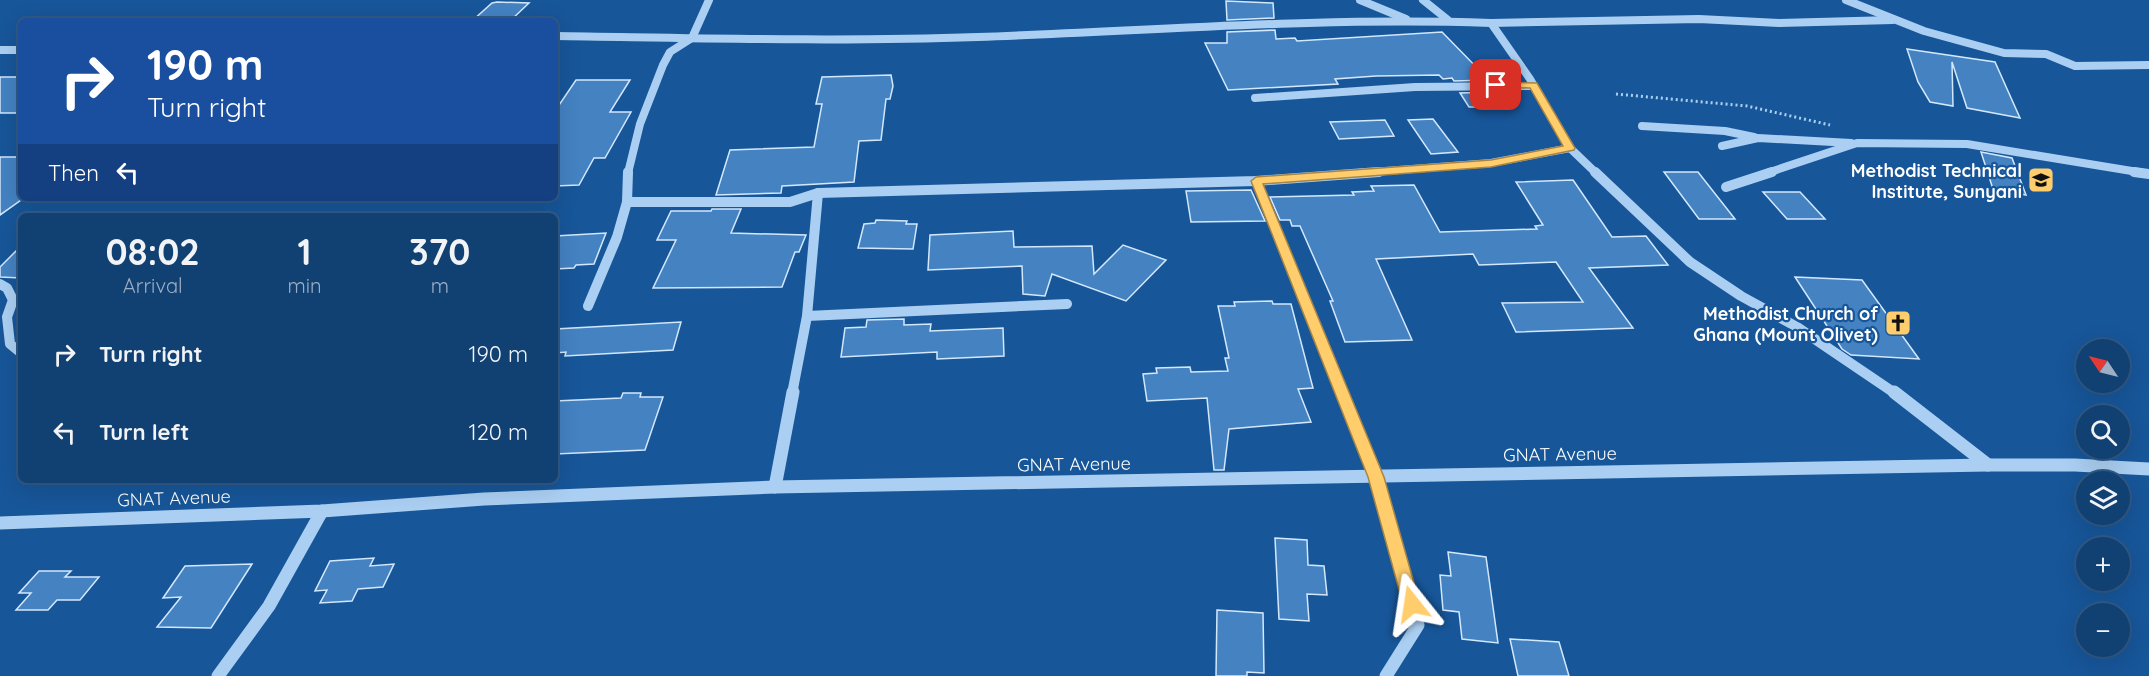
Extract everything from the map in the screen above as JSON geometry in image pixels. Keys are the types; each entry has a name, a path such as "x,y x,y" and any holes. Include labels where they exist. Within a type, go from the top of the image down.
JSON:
{"street":[{"path":"588,306 617,237 627,202 626,184 631,153 663,65 670,52 692,38 709,0"},
{"path":"1360,0 1409,20"},
{"path":"1423,0 1448,20"},
{"path":"1846,0 1893,20 2005,53 2048,55 2075,66 2149,65"},
{"path":"558,36 975,38 1409,20 1448,20 1491,24 1699,19 1779,23 1893,20"},
{"path":"1491,24 1513,51 1570,148 1690,262 1741,296 1797,327 1888,388 1988,465"},
{"path":"0,51 18,50"},
{"path":"1255,98 1415,87 1534,86"},
{"path":"1642,126 1725,131 1758,138 1857,143 1967,144 2149,174"},
{"path":"1722,146 1758,138"},
{"path":"1726,187 1857,143"},
{"path":"627,202 790,202 818,193 1256,181 1491,163 1570,148"},
{"path":"1256,181 1376,477 1418,626 1386,676"},
{"path":"775,487 807,316 818,193"},
{"path":"0,284 7,288 13,300 7,317 10,344 18,351"},
{"path":"807,316 1067,304"},
{"name":"GNAT Avenue","path":"0,523 322,511 484,499 775,487 1988,465 2074,465 2149,469"},
{"path":"218,676 269,606 322,511"}],"path":[{"path":"1616,94 1747,106 1833,126"}],"building":[{"path":"1226,1 1273,3 1274,18 1227,20"},
{"path":"492,3 529,3 513,18 475,18"},
{"path":"1275,30 1276,39 1295,38 1297,41 1442,32 1489,80 1454,81 1452,78 1443,79 1439,75 1376,76 1335,79 1338,84 1228,90 1205,43 1227,43 1227,32"},
{"path":"1907,49 1995,62 2020,118 1967,108 1952,62 1953,106 1930,102 1918,82"},
{"path":"891,75 893,86 890,99 886,99 881,140 859,141 854,182 782,186 781,193 716,195 730,150 814,147 822,104 816,104 822,77"},
{"path":"0,77 18,77 18,113 0,113"},
{"path":"576,80 630,80 610,112 631,112 605,158 594,158 579,185 558,186 558,107"},
{"path":"1496,92 1505,107 1469,107 1460,93"},
{"path":"1433,119 1458,152 1431,154 1408,120"},
{"path":"1385,120 1394,136 1339,139 1330,122"},
{"path":"1981,152 2012,158 2026,195 1993,189"},
{"path":"0,157 18,157 20,201 0,215"},
{"path":"1664,172 1698,172 1735,219 1699,219"},
{"path":"1573,180 1612,237 1646,236 1668,265 1589,268 1633,328 1516,332 1502,303 1583,302 1556,262 1479,265 1473,254 1376,259 1412,340 1345,342 1330,301 1333,301 1300,226 1292,226 1290,220 1280,220 1270,197 1354,195 1352,192 1374,191 1371,186 1414,185 1440,232 1537,229 1535,226 1543,225 1516,182"},
{"path":"1251,190 1265,221 1191,222 1186,191"},
{"path":"1763,192 1800,192 1825,219 1787,219"},
{"path":"712,209 741,209 731,233 806,235 799,252 795,252 782,287 653,288 676,240 657,240 671,211 711,211"},
{"path":"876,220 907,221 906,224 917,224 913,249 858,248 864,224 875,223"},
{"path":"1013,231 1014,247 1092,246 1094,274 1123,245 1166,260 1126,301 1052,274 1045,296 1023,294 1022,266 928,270 930,235"},
{"path":"606,233 594,264 576,265 574,268 558,269 558,236"},
{"path":"18,249 18,278 0,277 0,267"},
{"path":"1795,277 1862,280 1919,359 1851,355 1842,349"},
{"path":"1272,301 1273,304 1291,304 1313,388 1298,389 1311,422 1229,429 1224,470 1214,470 1207,398 1147,401 1143,374 1157,373 1156,368 1190,367 1191,372 1228,371 1225,358 1229,358 1218,306 1235,306 1234,302"},
{"path":"904,319 904,325 931,324 930,331 1003,328 1004,356 937,359 937,352 841,357 845,328 866,327 867,320"},
{"path":"681,322 673,350 565,356 566,352 558,353 558,329"},
{"path":"623,393 641,393 640,397 663,397 645,450 558,454 558,401 621,398"},
{"path":"1275,538 1307,540 1308,565 1324,566 1327,595 1307,594 1309,621 1279,619"},
{"path":"1448,552 1486,557 1498,643 1462,639 1459,612 1443,610 1440,575 1451,576"},
{"path":"374,558 370,566 394,564 383,587 358,589 352,601 320,603 327,590 315,591 330,561"},
{"path":"252,564 211,628 157,627 181,597 163,598 185,566"},
{"path":"39,571 71,571 65,577 99,577 80,600 57,600 48,610 16,610 31,593 19,593"},
{"path":"1217,610 1263,613 1264,673 1247,672 1247,676 1216,676"},
{"path":"1510,639 1559,642 1569,676 1518,676"}],"place":[{"name":"Methodist Technical Institute, Sunyani","path":"2041,180"},
{"name":"Methodist Church of Ghana (Mount Olivet)","path":"1898,323"}],"route":[{"path":"1412,604 1376,477 1256,181 1491,163 1570,148 1534,86 1496,85"}]}
